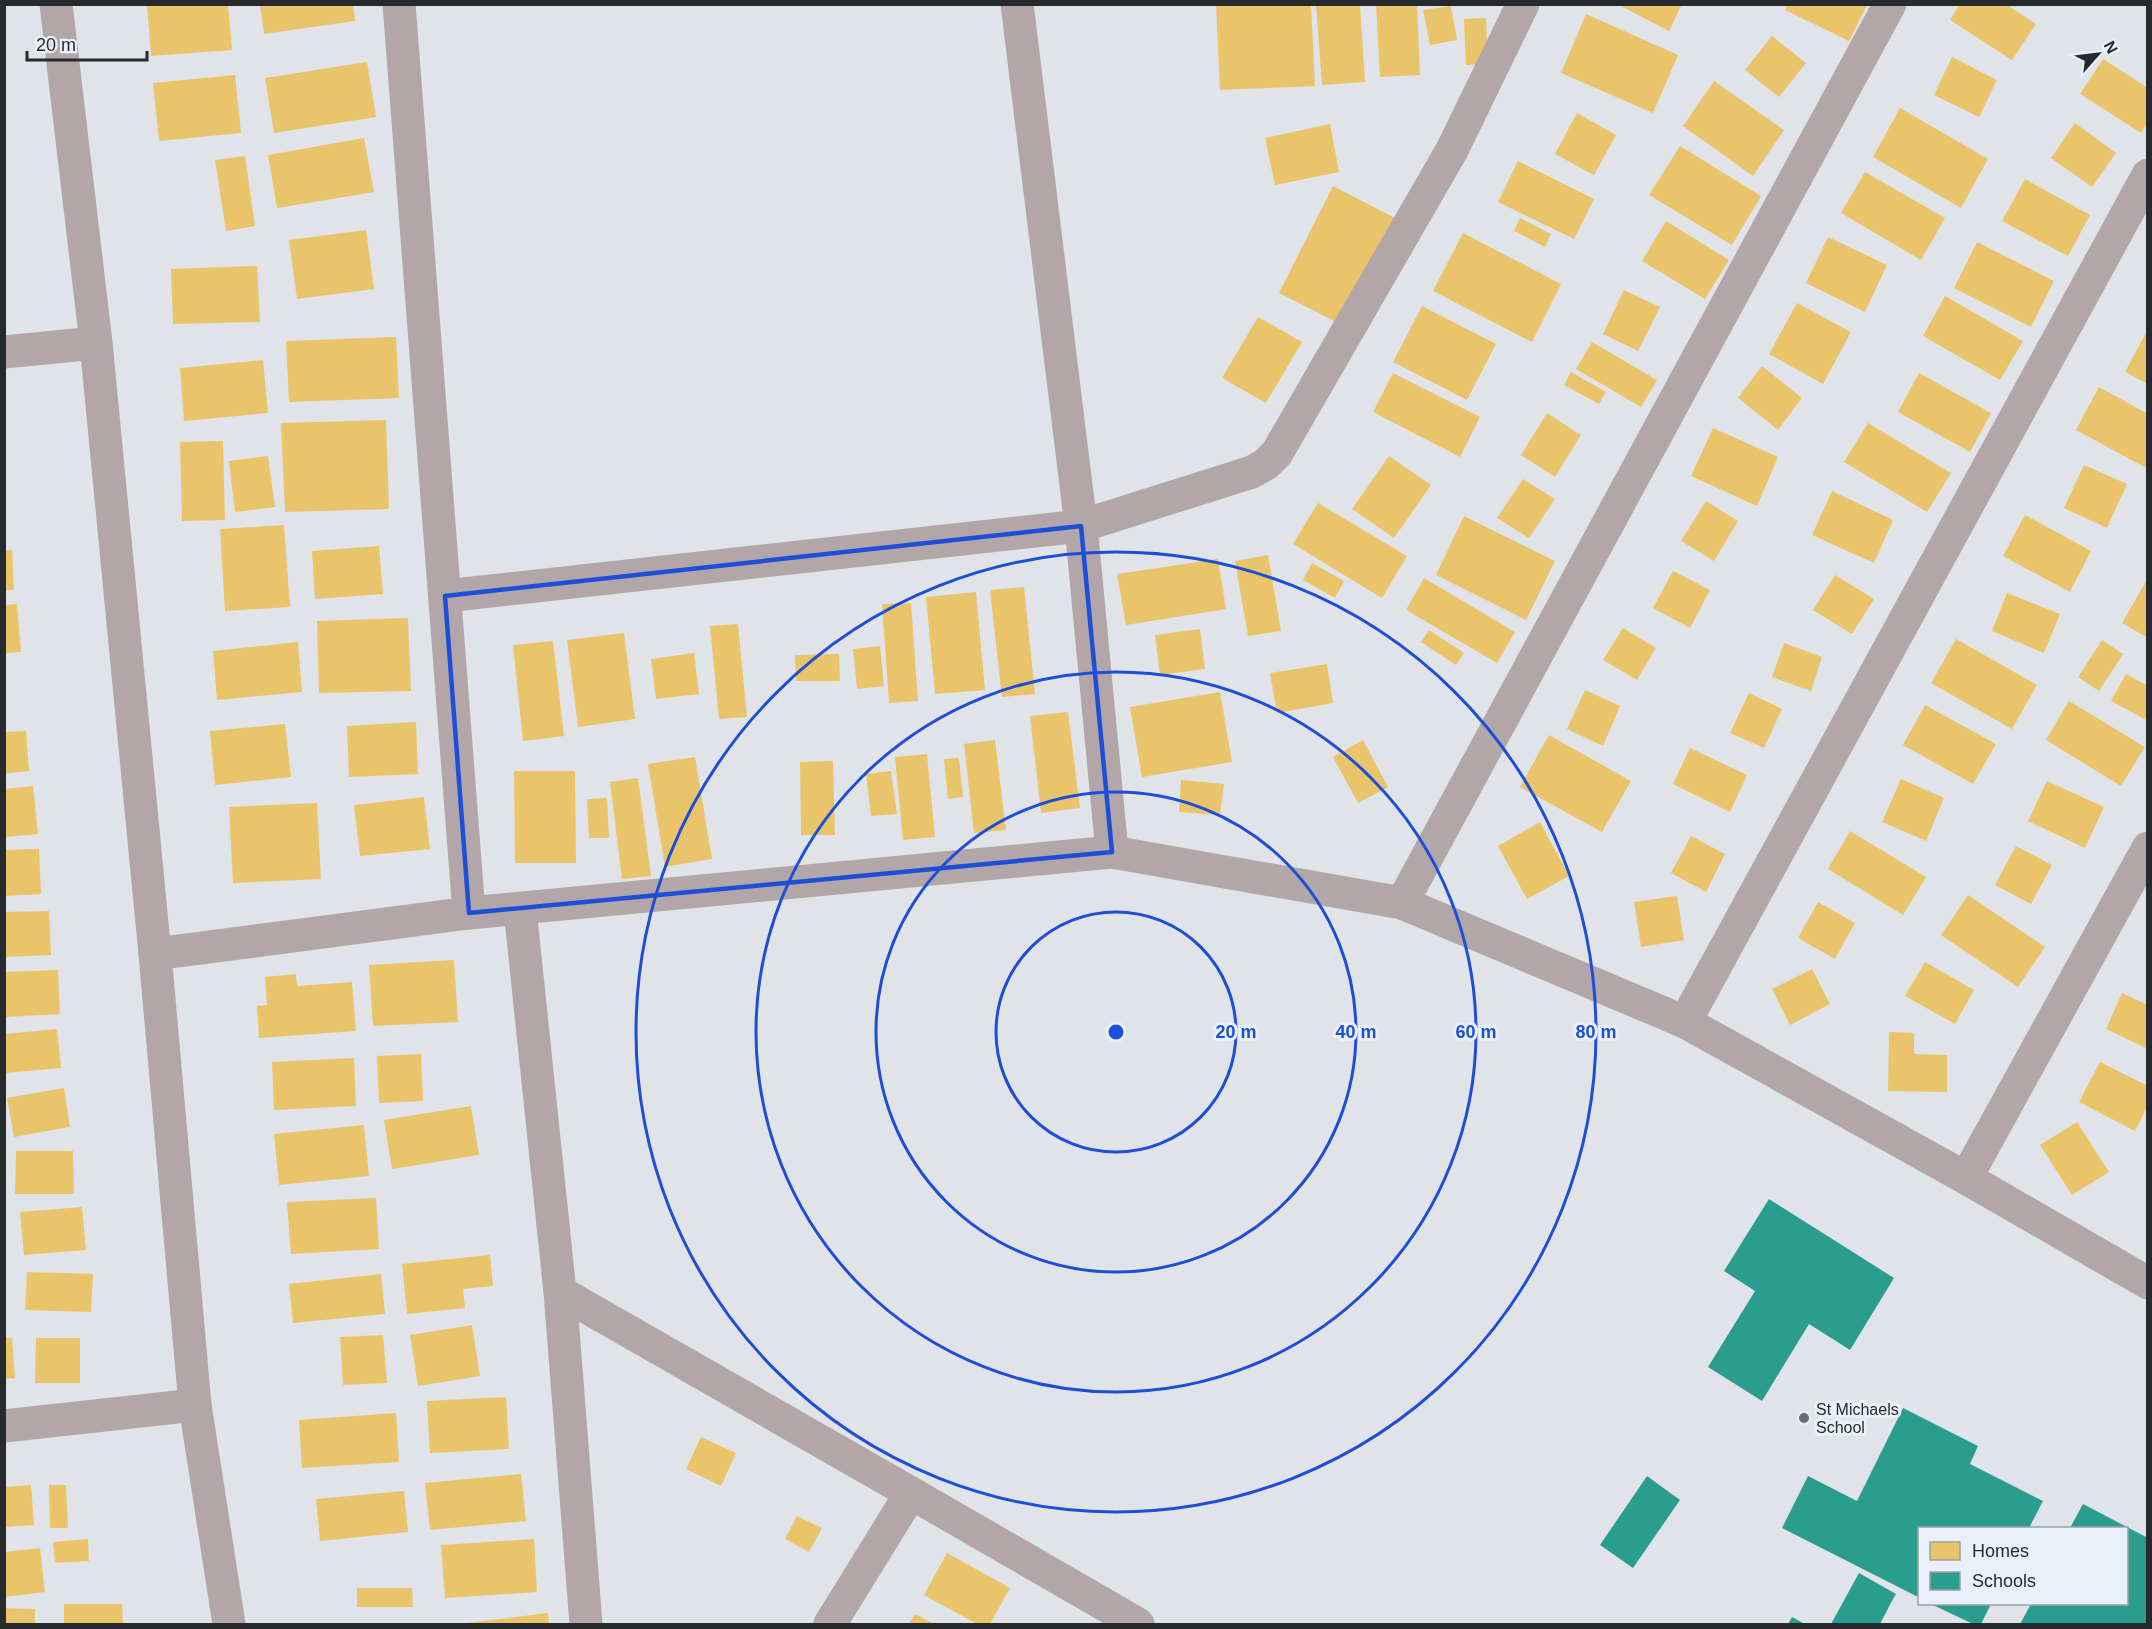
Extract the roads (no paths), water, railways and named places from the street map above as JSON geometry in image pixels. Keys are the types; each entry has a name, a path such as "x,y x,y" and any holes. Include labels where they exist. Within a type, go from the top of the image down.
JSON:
{"street":[{"path":"56,4 96,343 155,954 195,1405 229,1624"},
{"path":"399,4 470,913"},
{"path":"1017,4 1081,526 1112,852"},
{"path":"445,596 1081,526 1252,472 1266,464 1277,453 1452,150 1523,4"},
{"path":"1402,903 1890,4"},
{"path":"1685,1022 2148,175"},
{"path":"4,352 96,343"},
{"path":"1966,1178 2148,848"},
{"path":"155,954 470,913 1112,852 1402,903 1685,1022 1966,1178 2148,1283"},
{"path":"520,909 560,1292 586,1624"},
{"path":"560,1292 1138,1624"},
{"path":"4,1426 195,1405"},
{"path":"830,1624 911,1493"}],"place":[{"name":"St Michaels School","path":"1804,1418"}]}
